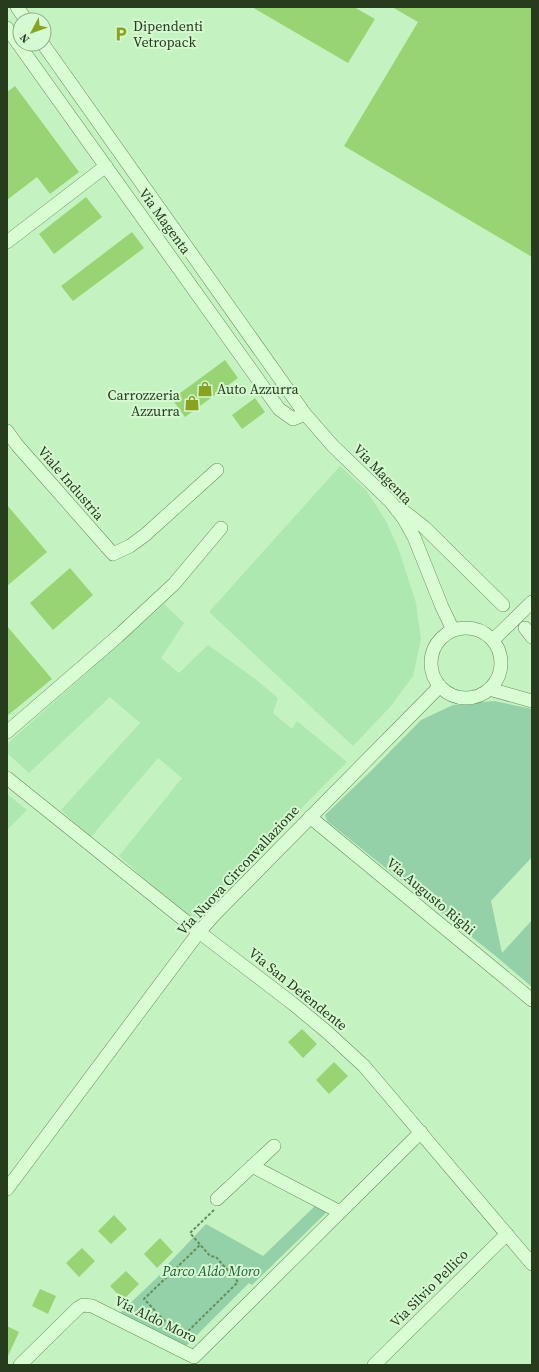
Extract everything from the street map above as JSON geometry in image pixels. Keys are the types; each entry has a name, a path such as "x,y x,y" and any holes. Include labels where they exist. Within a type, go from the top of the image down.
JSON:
{"street":[{"name":"Via Magenta","path":"7,28 279,409 293,419 305,414"},
{"name":"Via Magenta","path":"49,52 305,414 323,435 390,501 404,519 414,537 442,607 453,630"},
{"path":"7,242 106,166"},
{"name":"Viale Industria","path":"7,431 17,445 113,554 130,546 145,535 217,470"},
{"path":"390,501 424,527 503,605"},
{"path":"7,732 117,637 174,584 221,528"},
{"path":"493,640 532,602"},
{"path":"464,628 475,629 484,633 493,640 498,649 501,666 496,681 489,689 480,695 469,698 458,697 448,693 440,686 434,676 431,666 432,655 436,644 444,636 453,630 464,628"},
{"name":"Via Nuova Circonvallazione","path":"7,1189 199,932 440,686"},
{"path":"489,689 532,701"},
{"name":"Via San Defendente","path":"7,778 199,932 254,972 327,1032 364,1066 532,1264"},
{"name":"Via Augusto Righi","path":"310,817 532,1000"},
{"name":"Via Aldo Moro","path":"20,1365 78,1308 83,1305 92,1306 178,1342 190,1361 421,1132"},
{"path":"217,1199 274,1146"},
{"path":"252,1166 340,1212"},
{"name":"Via Silvio Pellico","path":"374,1365 507,1234"}],"path":[{"path":"178,1342 238,1282 216,1257 210,1256 190,1233 219,1206 220,1204 217,1199"},
{"path":"178,1342 179,1336 144,1299 200,1245"}],"green space":[{"path":"340,466 366,490 386,521 399,550 416,603 421,639 413,676 391,706 353,746 209,612"},
{"path":"164,604 184,623 161,658 179,673 208,645 254,678 278,698 273,713 292,729 297,721 347,762 195,916 184,914 119,856 182,778 158,758 90,838 61,810 140,723 110,697 29,773 7,753 7,744"},
{"path":"494,701 532,709 532,857 491,901 502,953 532,920 532,987 327,821 325,815 421,720 453,705"},
{"path":"7,794 27,810 7,830"},
{"name":"Parco Aldo Moro","path":"315,1206 327,1212 252,1285 249,1283 186,1346 120,1313 167,1268 168,1264 206,1224 263,1256"}],"building":[{"path":"252,7 354,7 375,19 348,63"},
{"path":"392,7 532,7 532,257 344,146 418,22"},
{"path":"15,86 79,172 50,194 37,177 7,200 7,92"},
{"path":"86,197 102,217 54,254 39,234"},
{"path":"132,232 144,248 73,301 61,286"},
{"name":"Auto Azzurra","path":"225,360 238,378 185,417 172,399"},
{"path":"255,398 265,412 242,429 232,415"},
{"path":"7,505 47,552 7,586"},
{"path":"70,568 93,595 53,630 30,603"},
{"path":"7,626 52,679 7,716"},
{"path":"302,1029 317,1044 303,1058 288,1042"},
{"path":"334,1062 348,1076 329,1094 316,1080"},
{"path":"114,1215 127,1229 111,1244 98,1231"},
{"path":"160,1238 173,1252 157,1268 144,1254"},
{"path":"82,1248 95,1261 79,1277 66,1263"},
{"path":"126,1271 139,1284 123,1300 110,1286"},
{"path":"40,1289 56,1296 48,1314 32,1306"},
{"path":"7,1326 19,1332 7,1358"}],"place":[{"name":"Dipendenti Vetropack","path":"121,34"},
{"name":"Auto Azzurra","path":"205,389"},
{"name":"Carrozzeria Azzurra","path":"192,403"}]}
